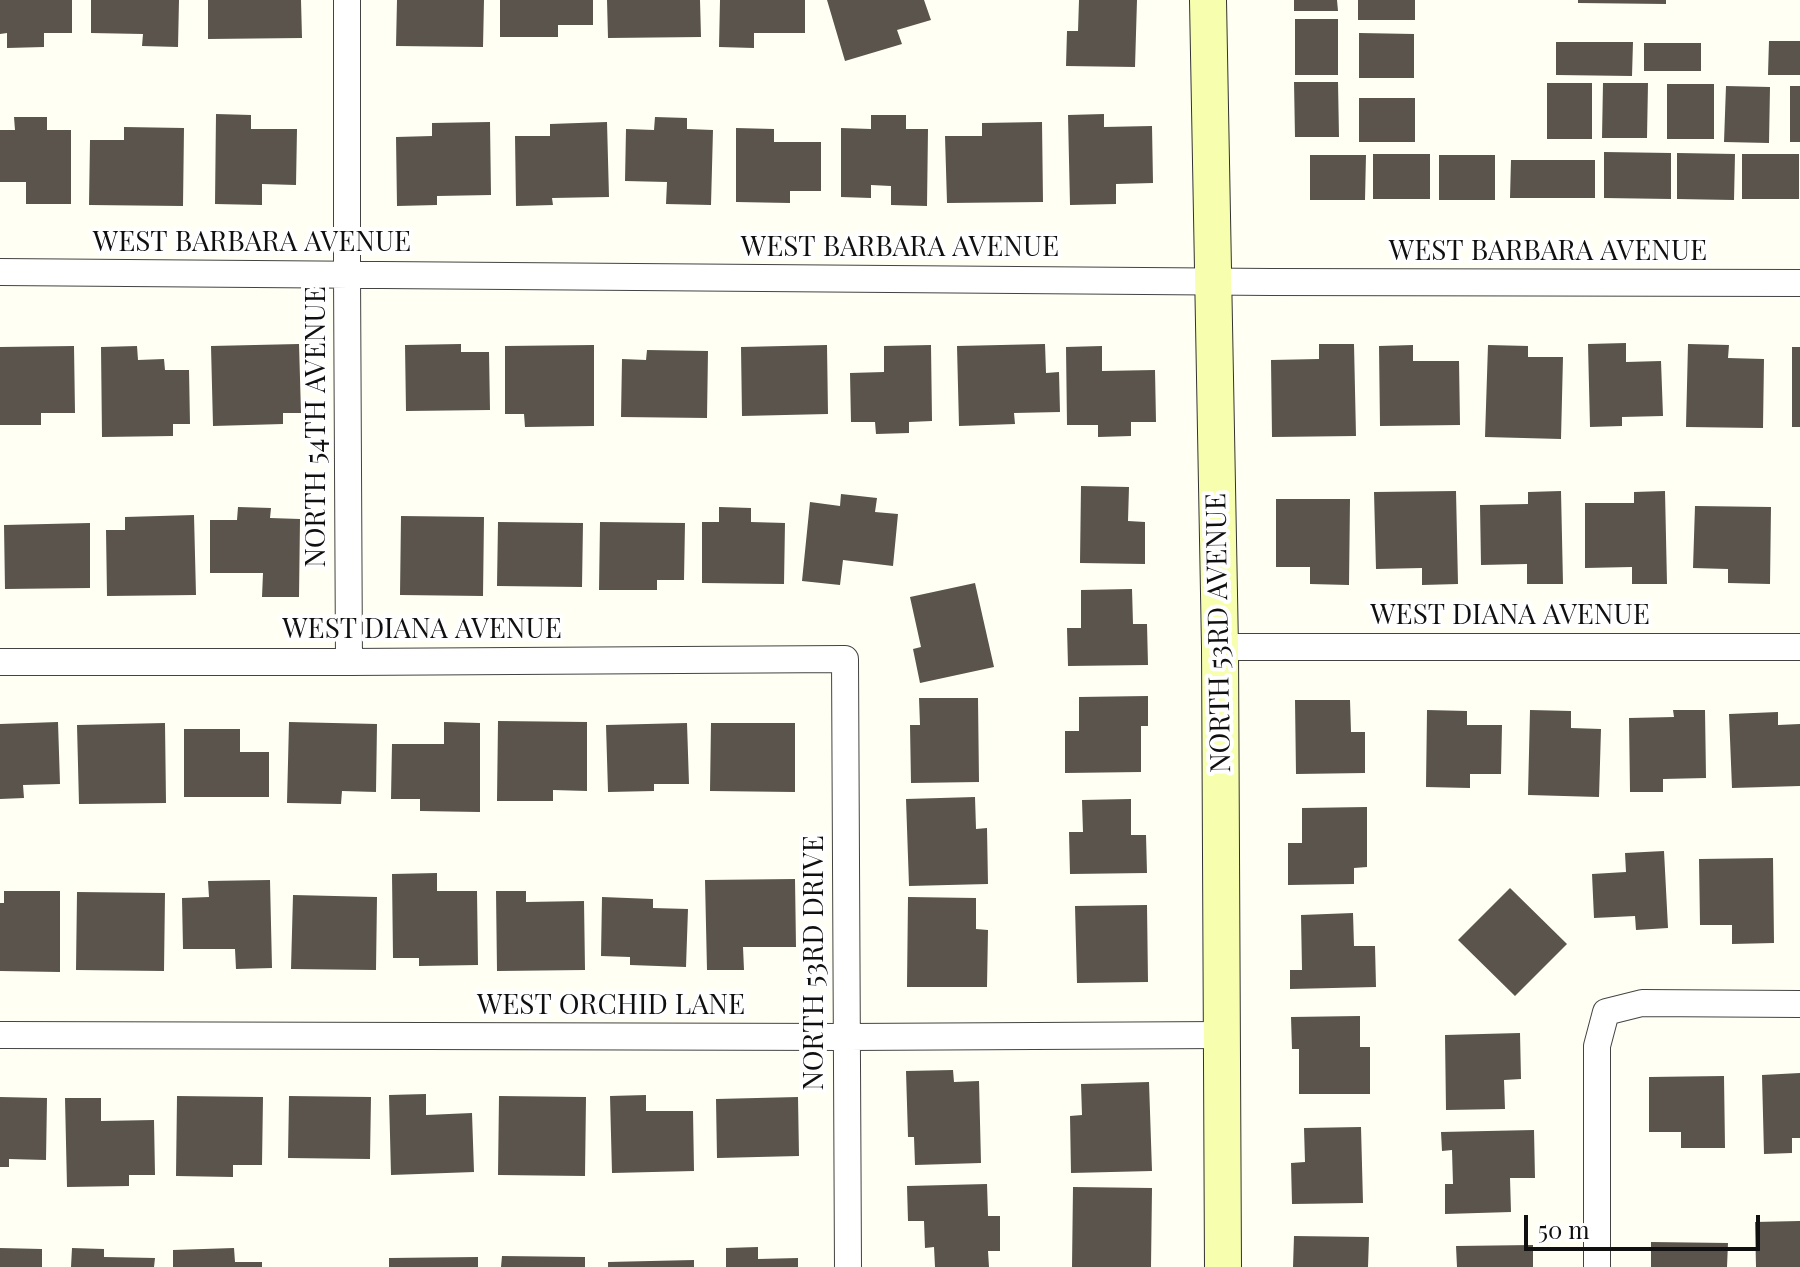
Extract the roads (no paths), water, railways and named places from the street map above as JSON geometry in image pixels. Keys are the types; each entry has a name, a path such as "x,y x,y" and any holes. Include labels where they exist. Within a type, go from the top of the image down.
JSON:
{"street":[{"name":"NORTH 54TH AVENUE","path":"347,0 349,662"},
{"name":"NORTH 53RD AVENUE","path":"1208,0 1220,647 1223,1267"},
{"name":"WEST BARBARA AVENUE","path":"0,272 1213,282 1800,283"},
{"name":"WEST DIANA AVENUE","path":"1220,647 1800,647"},
{"name":"WEST DIANA AVENUE","path":"0,662 845,659"},
{"name":"NORTH 53RD DRIVE","path":"845,659 848,1267"},
{"path":"1597,1267 1597,1046 1606,1012 1642,1003 1800,1004"},
{"name":"WEST ORCHID LANE","path":"0,1035 1222,1035"}]}
